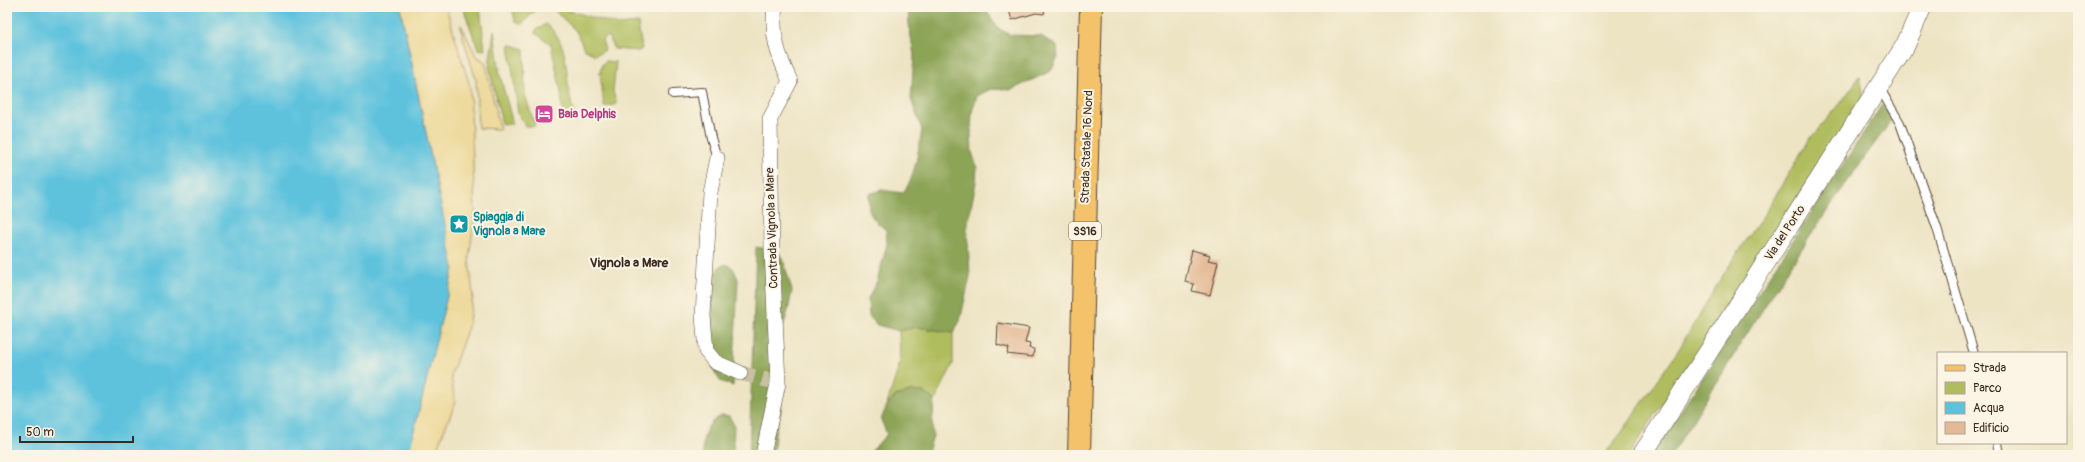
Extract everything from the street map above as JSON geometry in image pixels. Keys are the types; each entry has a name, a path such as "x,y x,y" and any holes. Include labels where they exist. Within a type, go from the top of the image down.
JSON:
{"main road":[{"name":"Strada Statale 16 Nord","path":"1078,455 1091,7"}],"street":[{"name":"Contrada Vignola a Mare","path":"763,455 778,383 772,250 770,119 790,81 778,53 773,23 775,7"},
{"name":"Via del Porto","path":"1642,455 1904,46 1922,7"},
{"path":"717,158 710,192 703,316 706,351 715,362 740,373"}],"lane":[{"path":"1879,86 1900,123 1937,228 1974,352"},
{"path":"673,94 702,92 711,138 717,158"},
{"path":"1997,444 1999,455"}],"green space":[{"path":"463,7 480,7 485,50 478,49"},
{"path":"512,7 539,7 521,25 515,21"},
{"path":"557,7 619,25 638,23 642,49 638,51 614,49 608,36 602,40 605,50 595,55 584,49 576,31 554,10"},
{"path":"908,7 984,7 997,27 1010,35 1041,36 1057,46 1058,57 1051,71 1011,90 991,89 977,96 972,112 971,134 972,152 977,167 976,182 967,228 970,276 960,321 953,333 917,327 899,331 877,325 869,316 868,299 877,281 887,245 886,230 871,215 869,194 881,190 903,193 910,182 916,163 922,130 911,99 914,56"},
{"path":"546,24 553,31 562,46 566,63 570,98 576,120 563,121 561,92 551,44 535,33 536,30"},
{"path":"494,30 500,75 513,124 502,124 489,67"},
{"path":"509,44 524,49 525,95 535,126 525,126 518,113"},
{"path":"606,61 616,62 613,92 617,104 604,107 600,73 602,64"},
{"path":"1860,76 1864,98 1629,455 1604,455 1625,428 1679,349 1723,275 1767,210 1808,141 1840,104"},
{"path":"1882,105 1895,116 1807,240 1671,455 1652,455"},
{"path":"756,247 777,251 783,259 792,291 788,311 781,332 781,411 776,428 773,455 749,455"},
{"path":"726,264 733,268 738,279 733,386 720,381 713,369 711,285 719,267"},
{"path":"917,327 953,333 953,364 935,401 924,392 896,395 886,407 900,363 899,331"},
{"path":"913,391 924,392 935,401 932,422 933,436 927,455 868,455 887,434 881,420 886,407 896,397"},
{"path":"721,415 729,416 734,425 733,455 703,455 703,442 708,427"}],"sand":[{"name":"Spiaggia di Vignola a Mare","path":"400,7 446,7 470,87 475,212 469,259 473,295 468,327 451,375 455,404 434,455 408,455 451,279 442,213"},
{"path":"461,25 476,56 485,62 500,129 478,128 476,80 462,34"}],"water":[{"path":"7,7 400,7 454,268 408,455 7,455"}],"building":[{"path":"1008,7 1045,7 1044,14 1036,13 1012,20"},
{"path":"1192,250 1210,255 1208,260 1218,262 1210,295 1192,291 1194,284 1185,282"},
{"path":"998,323 1029,328 1025,343 1030,344 1029,348 1034,349 1033,357 1007,354 1009,348 997,345"}],"tunnel":[{"path":"740,373 778,383"}],"place":[{"name":"Baia Delphis","path":"544,114"},
{"name":"Spiaggia di Vignola a Mare","path":"459,224"}],"district":[{"name":"Vignola a Mare","path":"629,263"}]}
